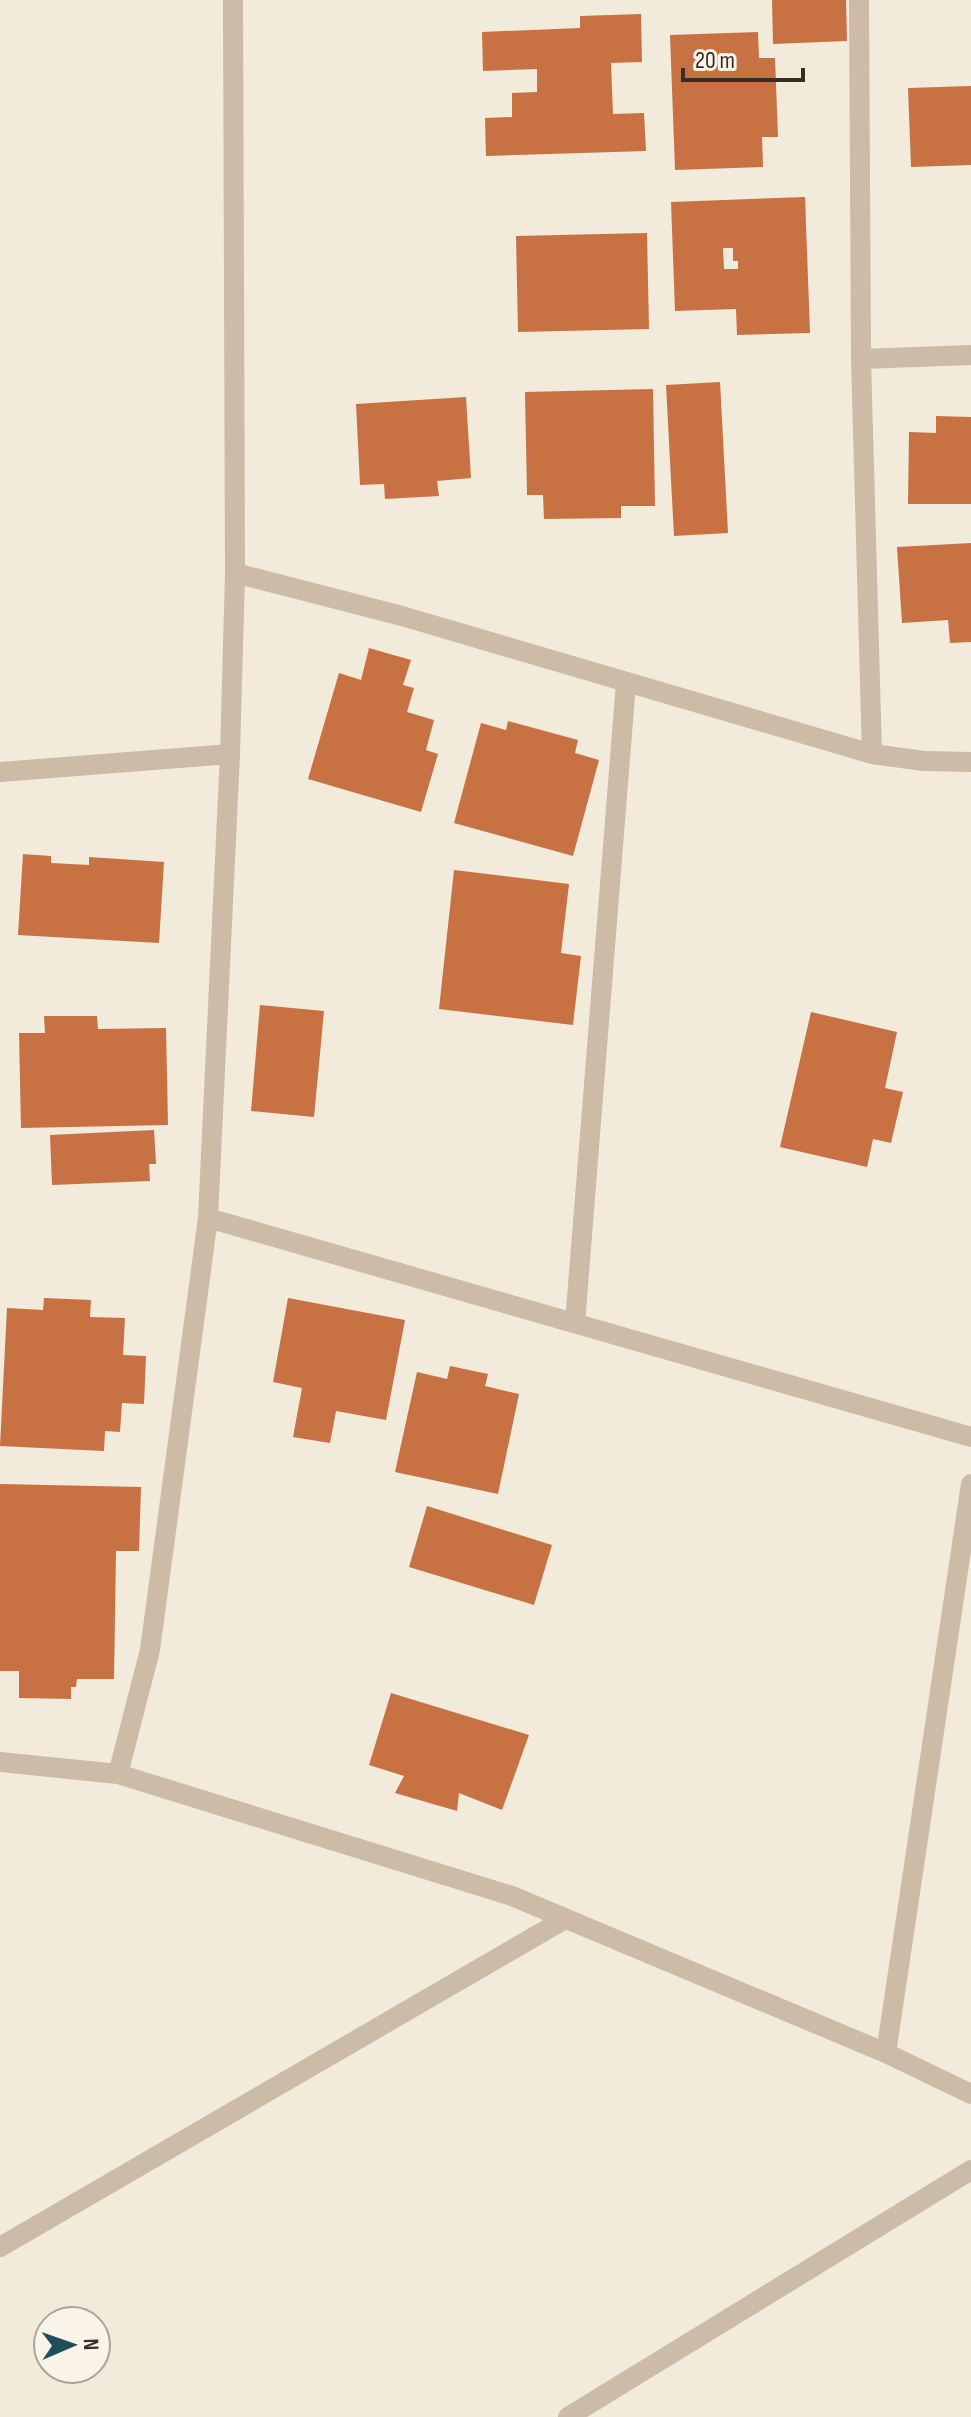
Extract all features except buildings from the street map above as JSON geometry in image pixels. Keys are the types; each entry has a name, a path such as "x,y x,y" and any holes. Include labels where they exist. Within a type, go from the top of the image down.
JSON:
{"street":[{"path":"118,1774 150,1650 208,1218 230,754 235,573 233,0"},
{"path":"859,0 861,359 872,754"},
{"path":"861,359 971,355"},
{"path":"235,573 402,616 872,754 924,761 971,762"},
{"path":"575,1323 626,683"},
{"path":"0,772 230,754"},
{"path":"208,1218 971,1437"},
{"path":"886,2053 971,1484"},
{"path":"0,1762 118,1774 512,1896 886,2053 971,2094"},
{"path":"0,2247 565,1919"},
{"path":"568,2417 971,2170"}]}
